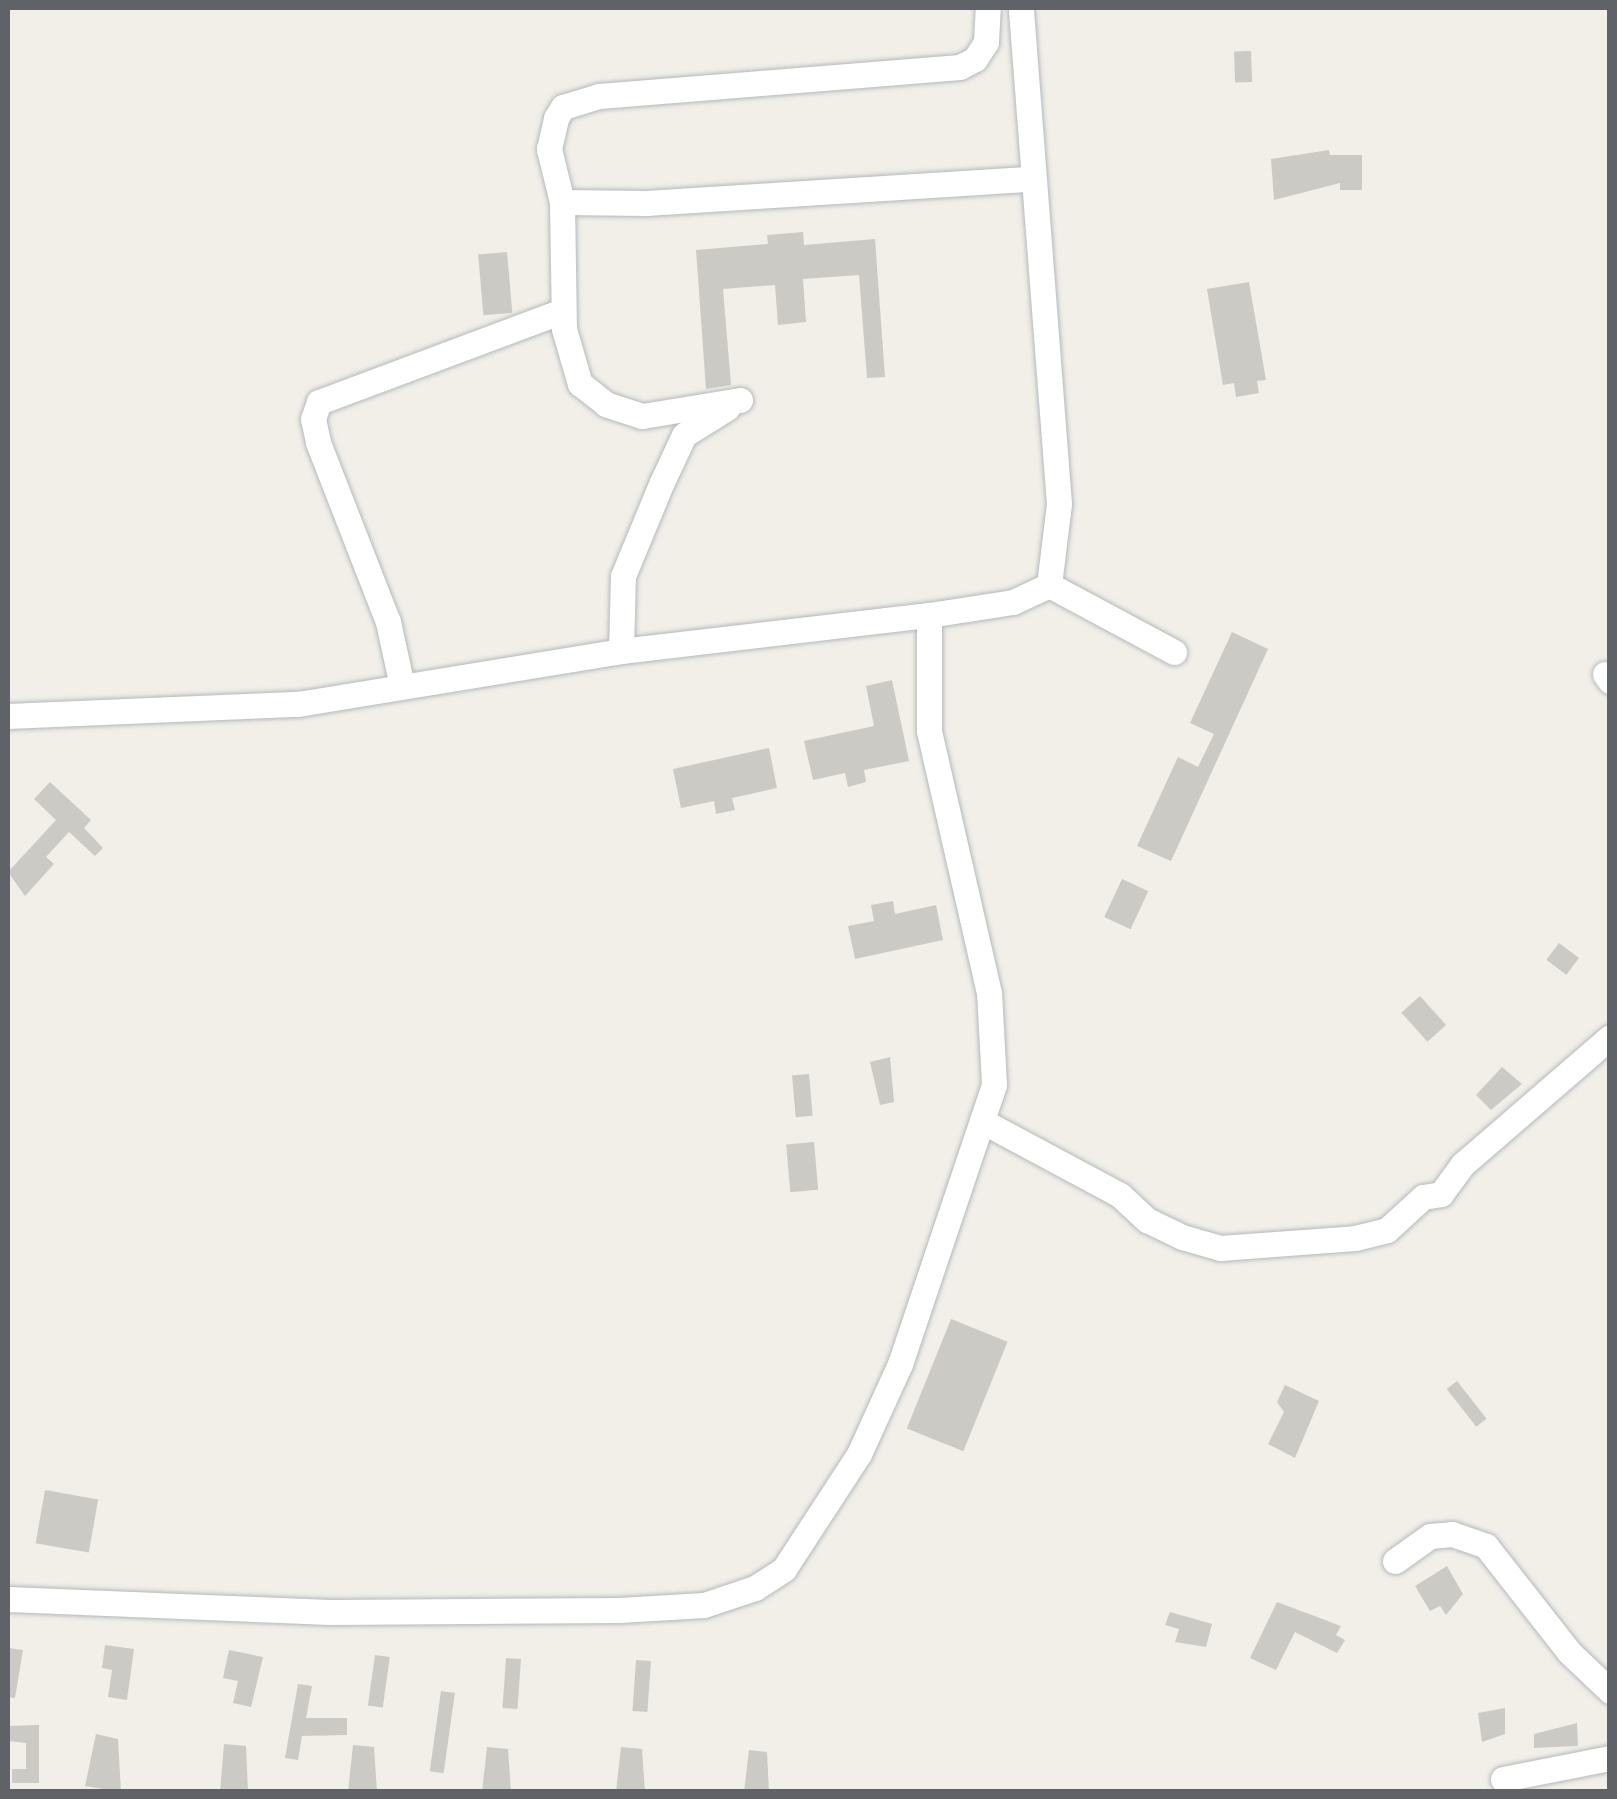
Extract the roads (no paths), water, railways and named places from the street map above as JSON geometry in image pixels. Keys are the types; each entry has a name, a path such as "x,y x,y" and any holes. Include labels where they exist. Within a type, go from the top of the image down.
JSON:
{"street":[{"path":"621,651 623,576 684,435 740,400 678,412 623,413 580,384 563,311 562,202 548,149 563,108 598,96 960,66 983,48 988,8"},
{"path":"1020,8 1030,179 1060,504 1049,585"},
{"path":"562,202 646,203 1030,179"},
{"path":"402,686 388,622 318,442 314,419 319,402 563,311"},
{"path":"8,716 298,704 621,651 1013,602 1049,585"},
{"path":"1049,585 1174,652"},
{"path":"8,1599 330,1612 619,1610 704,1605 755,1588 784,1569 859,1454 900,1364 994,1084 996,1039 929,731 930,615"},
{"path":"982,1121 1120,1195 1148,1220 1182,1237 1220,1248 1354,1238 1387,1230 1423,1198 1441,1194 1464,1164 1610,1037"},
{"path":"1395,1561 1430,1536 1452,1534 1486,1546 1568,1652 1610,1691"},
{"path":"1503,1779 1610,1758"}]}
